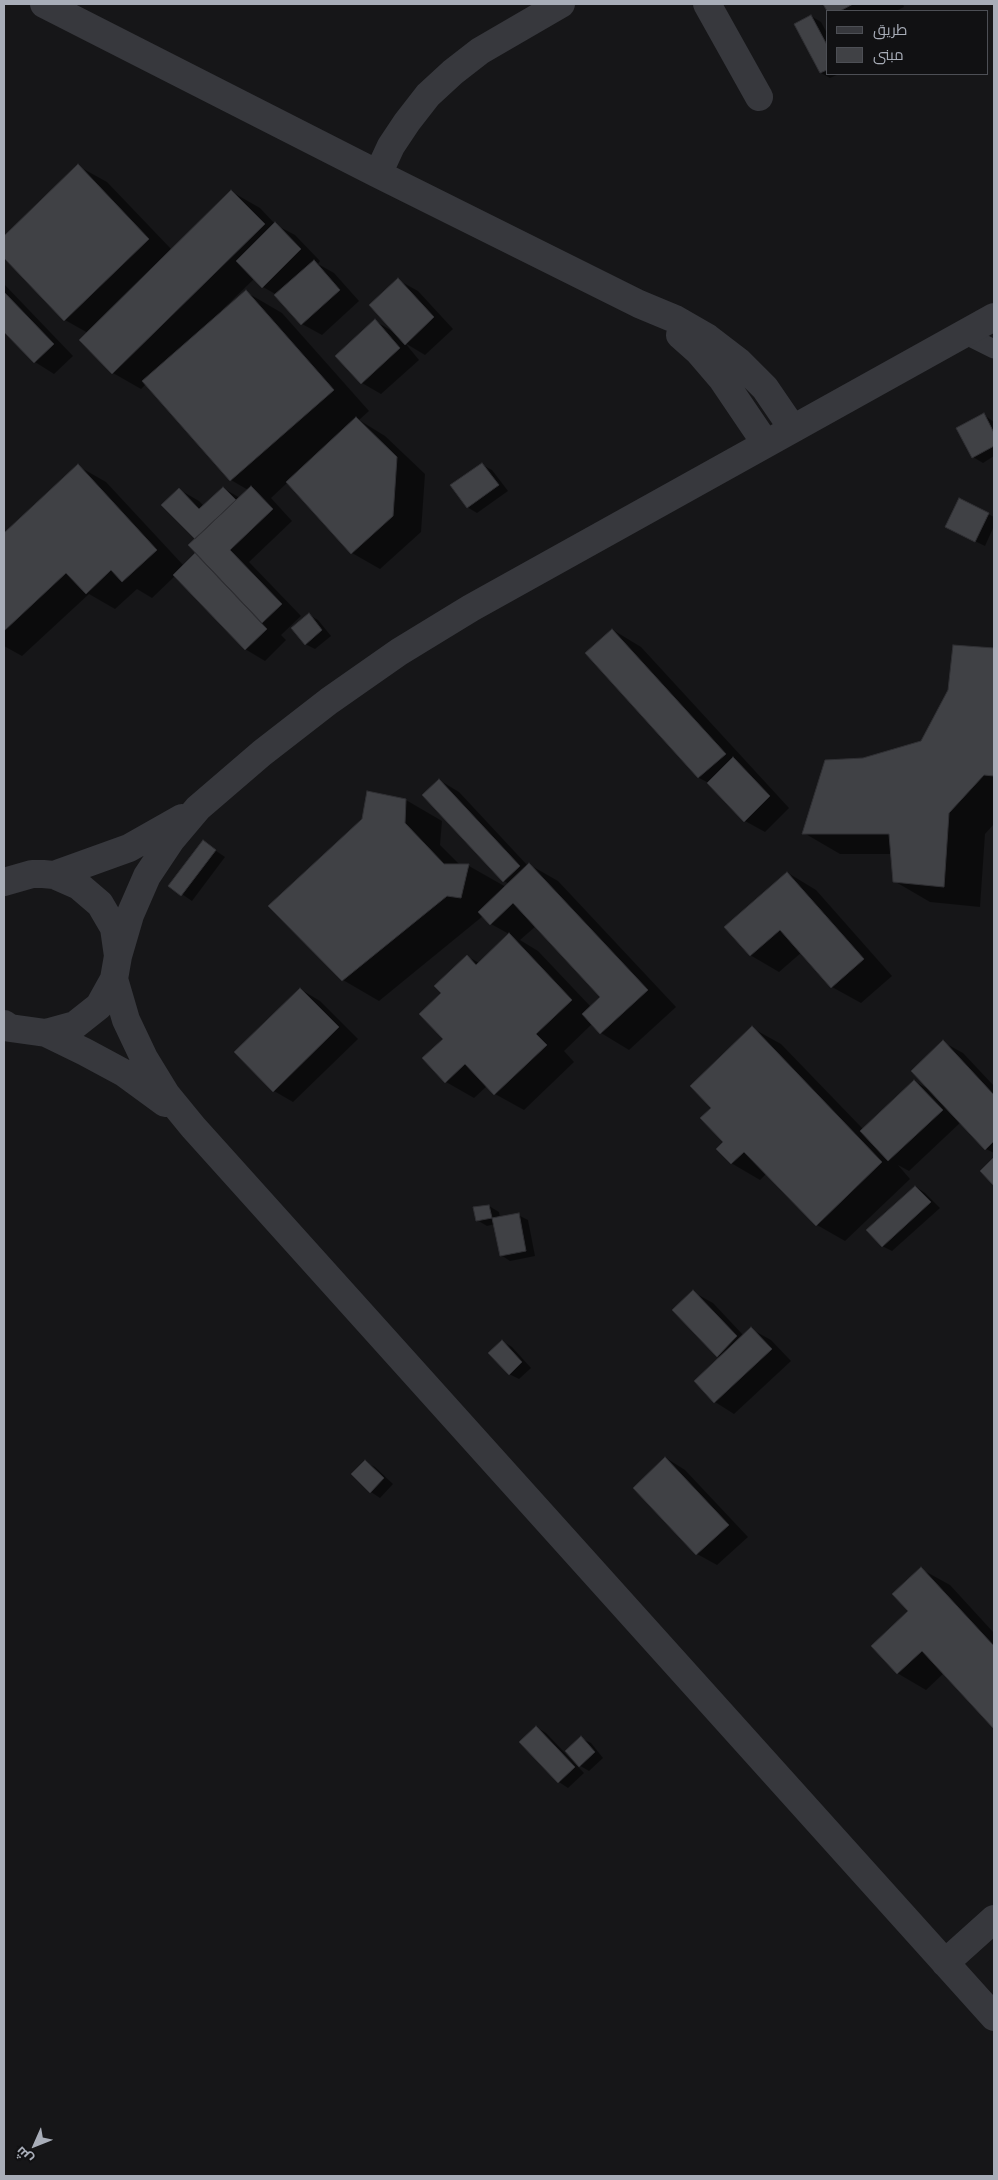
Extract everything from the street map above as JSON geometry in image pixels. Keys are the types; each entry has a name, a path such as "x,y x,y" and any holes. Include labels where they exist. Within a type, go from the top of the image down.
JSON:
{"street":[{"path":"44,4 378,174 639,304 675,319 708,338 738,361 765,388 793,429"},
{"path":"378,174 391,146 406,122 428,95 480,51 561,4"},
{"path":"707,4 759,97"},
{"path":"639,304 670,326 698,351 722,378 766,444"},
{"path":"4,882 43,875 129,848 165,829 198,808 262,753 329,700 399,652 479,604 994,317"},
{"path":"4,1040 75,1025 99,1006 116,967 130,915 148,876 171,840 198,808"},
{"path":"4,864 79,886 100,904 114,928 116,967 126,1020 144,1058 166,1094 192,1127 994,2017"},
{"path":"4,1024 10,1028 40,1033 86,1052 124,1073 159,1098 192,1127"},
{"path":"945,1963 994,1919"}],"lane":[{"path":"964,334 994,349"}],"building":[{"path":"823,4 853,4 842,10 826,10"},
{"path":"811,15 826,43 826,70 820,73 794,24"},
{"path":"78,164 149,239 64,321 4,258 4,236"},
{"path":"231,190 265,224 112,374 79,340"},
{"path":"275,222 301,249 262,288 236,261"},
{"path":"314,260 340,290 301,325 274,295"},
{"path":"398,278 434,317 405,345 369,305"},
{"path":"246,290 334,390 230,481 142,381"},
{"path":"4,292 54,344 34,363 4,332"},
{"path":"375,319 400,348 361,384 335,356"},
{"path":"984,413 994,433 994,446 972,458 956,428"},
{"path":"356,417 397,457 393,516 351,554 286,482"},
{"path":"482,463 499,485 467,508 450,485"},
{"path":"78,464 157,550 122,582 111,570 86,594 66,573 4,631 4,533"},
{"path":"251,486 273,509 230,550 282,604 262,623 188,545"},
{"path":"223,487 236,500 195,539 161,505 179,488 199,509"},
{"path":"959,498 989,513 975,542 945,527"},
{"path":"195,553 267,629 245,650 173,575"},
{"path":"309,613 322,630 305,645 291,628"},
{"path":"612,629 726,754 698,778 585,653"},
{"path":"953,645 994,648 994,776 984,775 949,813 944,887 893,882 889,834 802,834 825,760 863,758 921,741 948,690"},
{"path":"733,757 770,796 744,822 707,783"},
{"path":"439,779 520,866 503,882 422,795"},
{"path":"367,791 406,799 405,823 444,864 469,864 461,898 447,896 342,981 268,906 362,819"},
{"path":"203,840 216,850 181,896 168,886"},
{"path":"529,863 648,990 600,1034 582,1014 600,997 513,903 490,925 478,912"},
{"path":"787,872 864,959 831,988 780,930 750,956 724,927"},
{"path":"509,933 572,1000 536,1034 547,1045 494,1095 465,1064 445,1083 422,1058 443,1039 419,1014 441,993 434,986 467,955 476,965"},
{"path":"300,988 339,1027 273,1092 234,1052"},
{"path":"752,1026 882,1162 816,1226 744,1152 731,1164 716,1149 723,1142 700,1118 711,1108 690,1086"},
{"path":"943,1040 994,1095 994,1141 985,1150 911,1071"},
{"path":"914,1080 943,1110 888,1161 860,1131"},
{"path":"994,1157 994,1186 980,1171"},
{"path":"915,1186 931,1202 882,1247 866,1230"},
{"path":"489,1205 492,1218 476,1221 473,1207"},
{"path":"519,1213 526,1251 500,1256 492,1218"},
{"path":"693,1290 737,1336 717,1357 672,1310"},
{"path":"751,1327 772,1349 714,1403 694,1381"},
{"path":"502,1340 522,1362 509,1375 488,1353"},
{"path":"665,1457 729,1525 696,1555 633,1488"},
{"path":"365,1460 384,1478 370,1493 351,1474"},
{"path":"921,1567 994,1646 994,1729 922,1651 897,1674 871,1646 908,1611 892,1594"},
{"path":"536,1726 575,1767 558,1783 519,1742"},
{"path":"581,1736 595,1752 579,1767 565,1751"}]}
